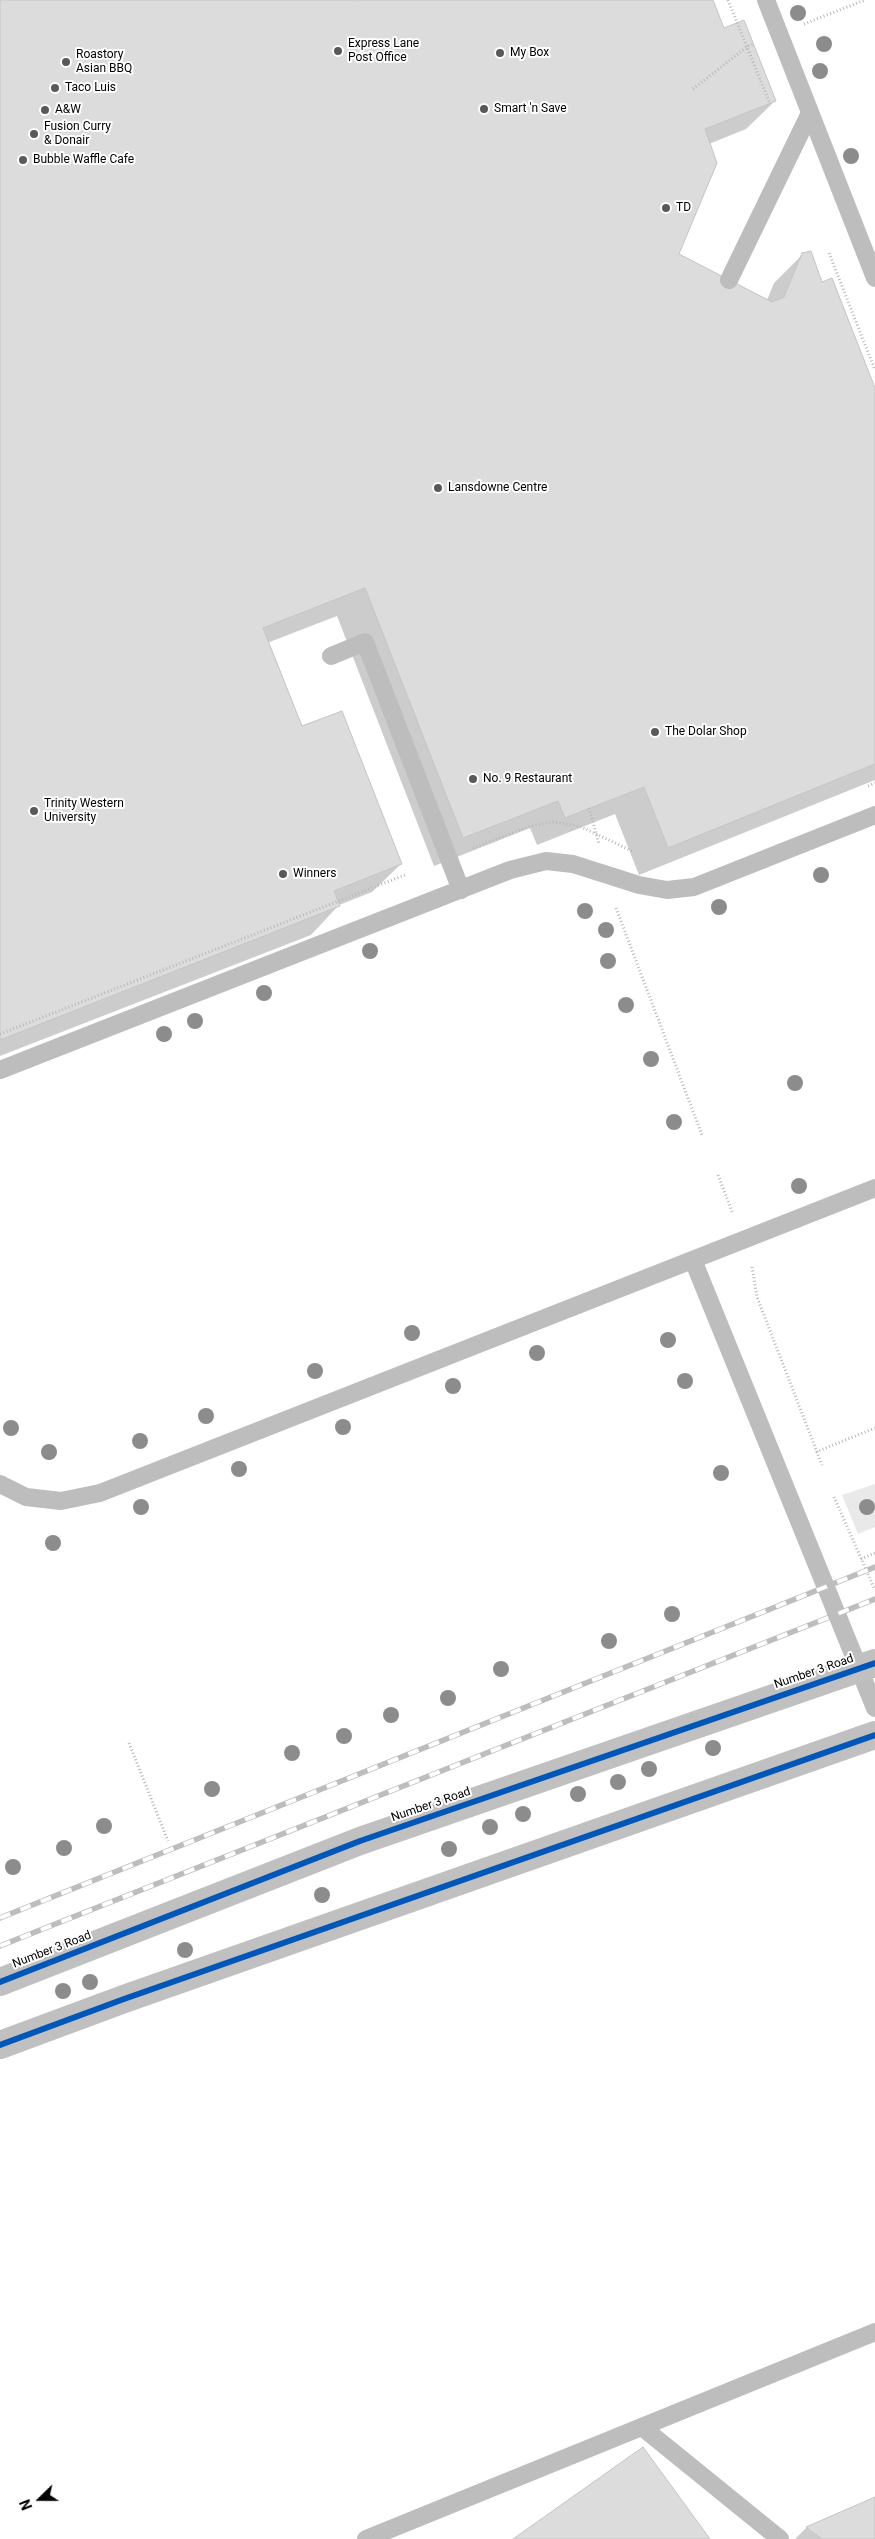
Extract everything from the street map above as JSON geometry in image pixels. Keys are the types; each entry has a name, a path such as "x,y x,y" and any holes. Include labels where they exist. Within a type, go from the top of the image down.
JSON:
{"main road":[{"name":"Number 3 Road","path":"0,1982 360,1841 867,1666"},
{"path":"0,2045 124,1998 875,1735"}],"lane":[{"path":"766,0 875,278"},
{"path":"729,280 810,113"},
{"path":"330,656 365,642 461,890"},
{"path":"0,1070 510,870 546,861 573,864 639,885 666,890 694,887 875,815"},
{"path":"0,1484 26,1497 61,1501 100,1493 875,1188"},
{"path":"694,1260 867,1666 875,1708"},
{"path":"366,2539 875,2332"},
{"path":"642,2427 780,2539"}],"path":[{"path":"728,0 770,104"},
{"path":"829,253 875,370"},
{"path":"866,787 875,783"},
{"path":"589,808 618,915 702,1136"},
{"path":"466,851 531,826 553,822 579,826 634,852"},
{"path":"0,1034 405,875"},
{"path":"718,1175 735,1218"},
{"path":"752,1267 757,1297 822,1465"},
{"path":"816,1452 875,1428"},
{"path":"834,1497 875,1590"},
{"path":"861,1559 875,1553"},
{"path":"129,1743 168,1841"}],"shaded area":[{"path":"875,1484 875,1527 858,1534 842,1495"}],"building":[{"name":"Lansdowne Centre","path":"0,0 713,0 724,28 744,20 776,101 705,129 717,163 679,254 772,302 784,297 802,253 811,251 822,282 832,278 875,388 875,764 668,848 644,787 565,818 558,801 463,838 365,588 263,628 302,726 342,711 402,864 334,891 340,906 0,1040"},
{"path":"643,2447 710,2539 513,2539"},
{"path":"875,2497 875,2539 822,2539 806,2527"}],"railway":[{"path":"0,1918 875,1567"},
{"path":"0,1946 875,1599"}],"cycle path":[{"path":"0,1982 360,1841 875,1663"},
{"path":"0,2045 124,1999 875,1735"}],"place":[{"name":"Express Lane Post Office","path":"338,51"},
{"name":"My Box","path":"500,53"},
{"name":"Roastory Asian BBQ","path":"66,62"},
{"name":"Taco Luis","path":"55,88"},
{"name":"Smart 'n Save","path":"484,109"},
{"name":"A&W","path":"45,110"},
{"name":"Fusion Curry & Donair","path":"34,134"},
{"name":"Bubble Waffle Cafe","path":"23,160"},
{"name":"TD","path":"666,208"},
{"name":"Lansdowne Centre","path":"438,488"},
{"name":"The Dolar Shop","path":"655,732"},
{"name":"No. 9 Restaurant","path":"473,779"},
{"name":"Trinity Western University","path":"34,811"},
{"name":"Winners","path":"283,874"}]}
